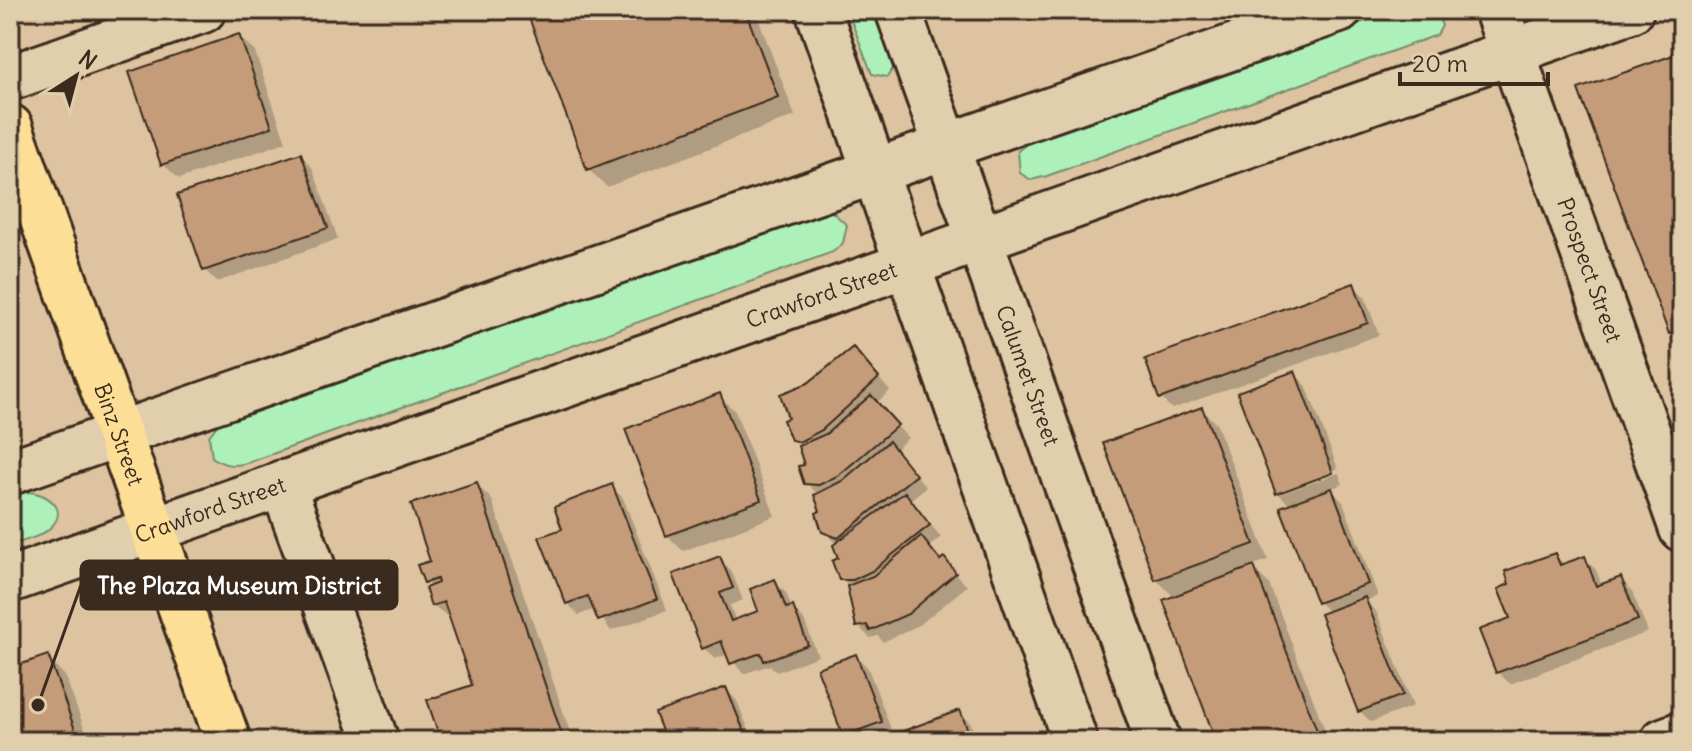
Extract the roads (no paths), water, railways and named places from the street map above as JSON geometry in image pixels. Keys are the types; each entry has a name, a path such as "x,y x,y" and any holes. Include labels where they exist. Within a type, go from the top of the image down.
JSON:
{"main road":[{"name":"Binz Street","path":"10,127 228,741"}],"street":[{"path":"10,78 138,21 203,10"},
{"path":"818,10 1075,741"},
{"name":"Calumet Street","path":"898,10 1158,741"},
{"path":"10,472 1339,10"},
{"name":"Prospect Street","path":"1497,10 1682,529"},
{"name":"Crawford Street","path":"10,580 1631,10"},
{"path":"282,483 376,741"},
{"path":"1663,741 1682,734"}],"place":[{"name":"The Plaza Museum District","path":"38,705"}]}
